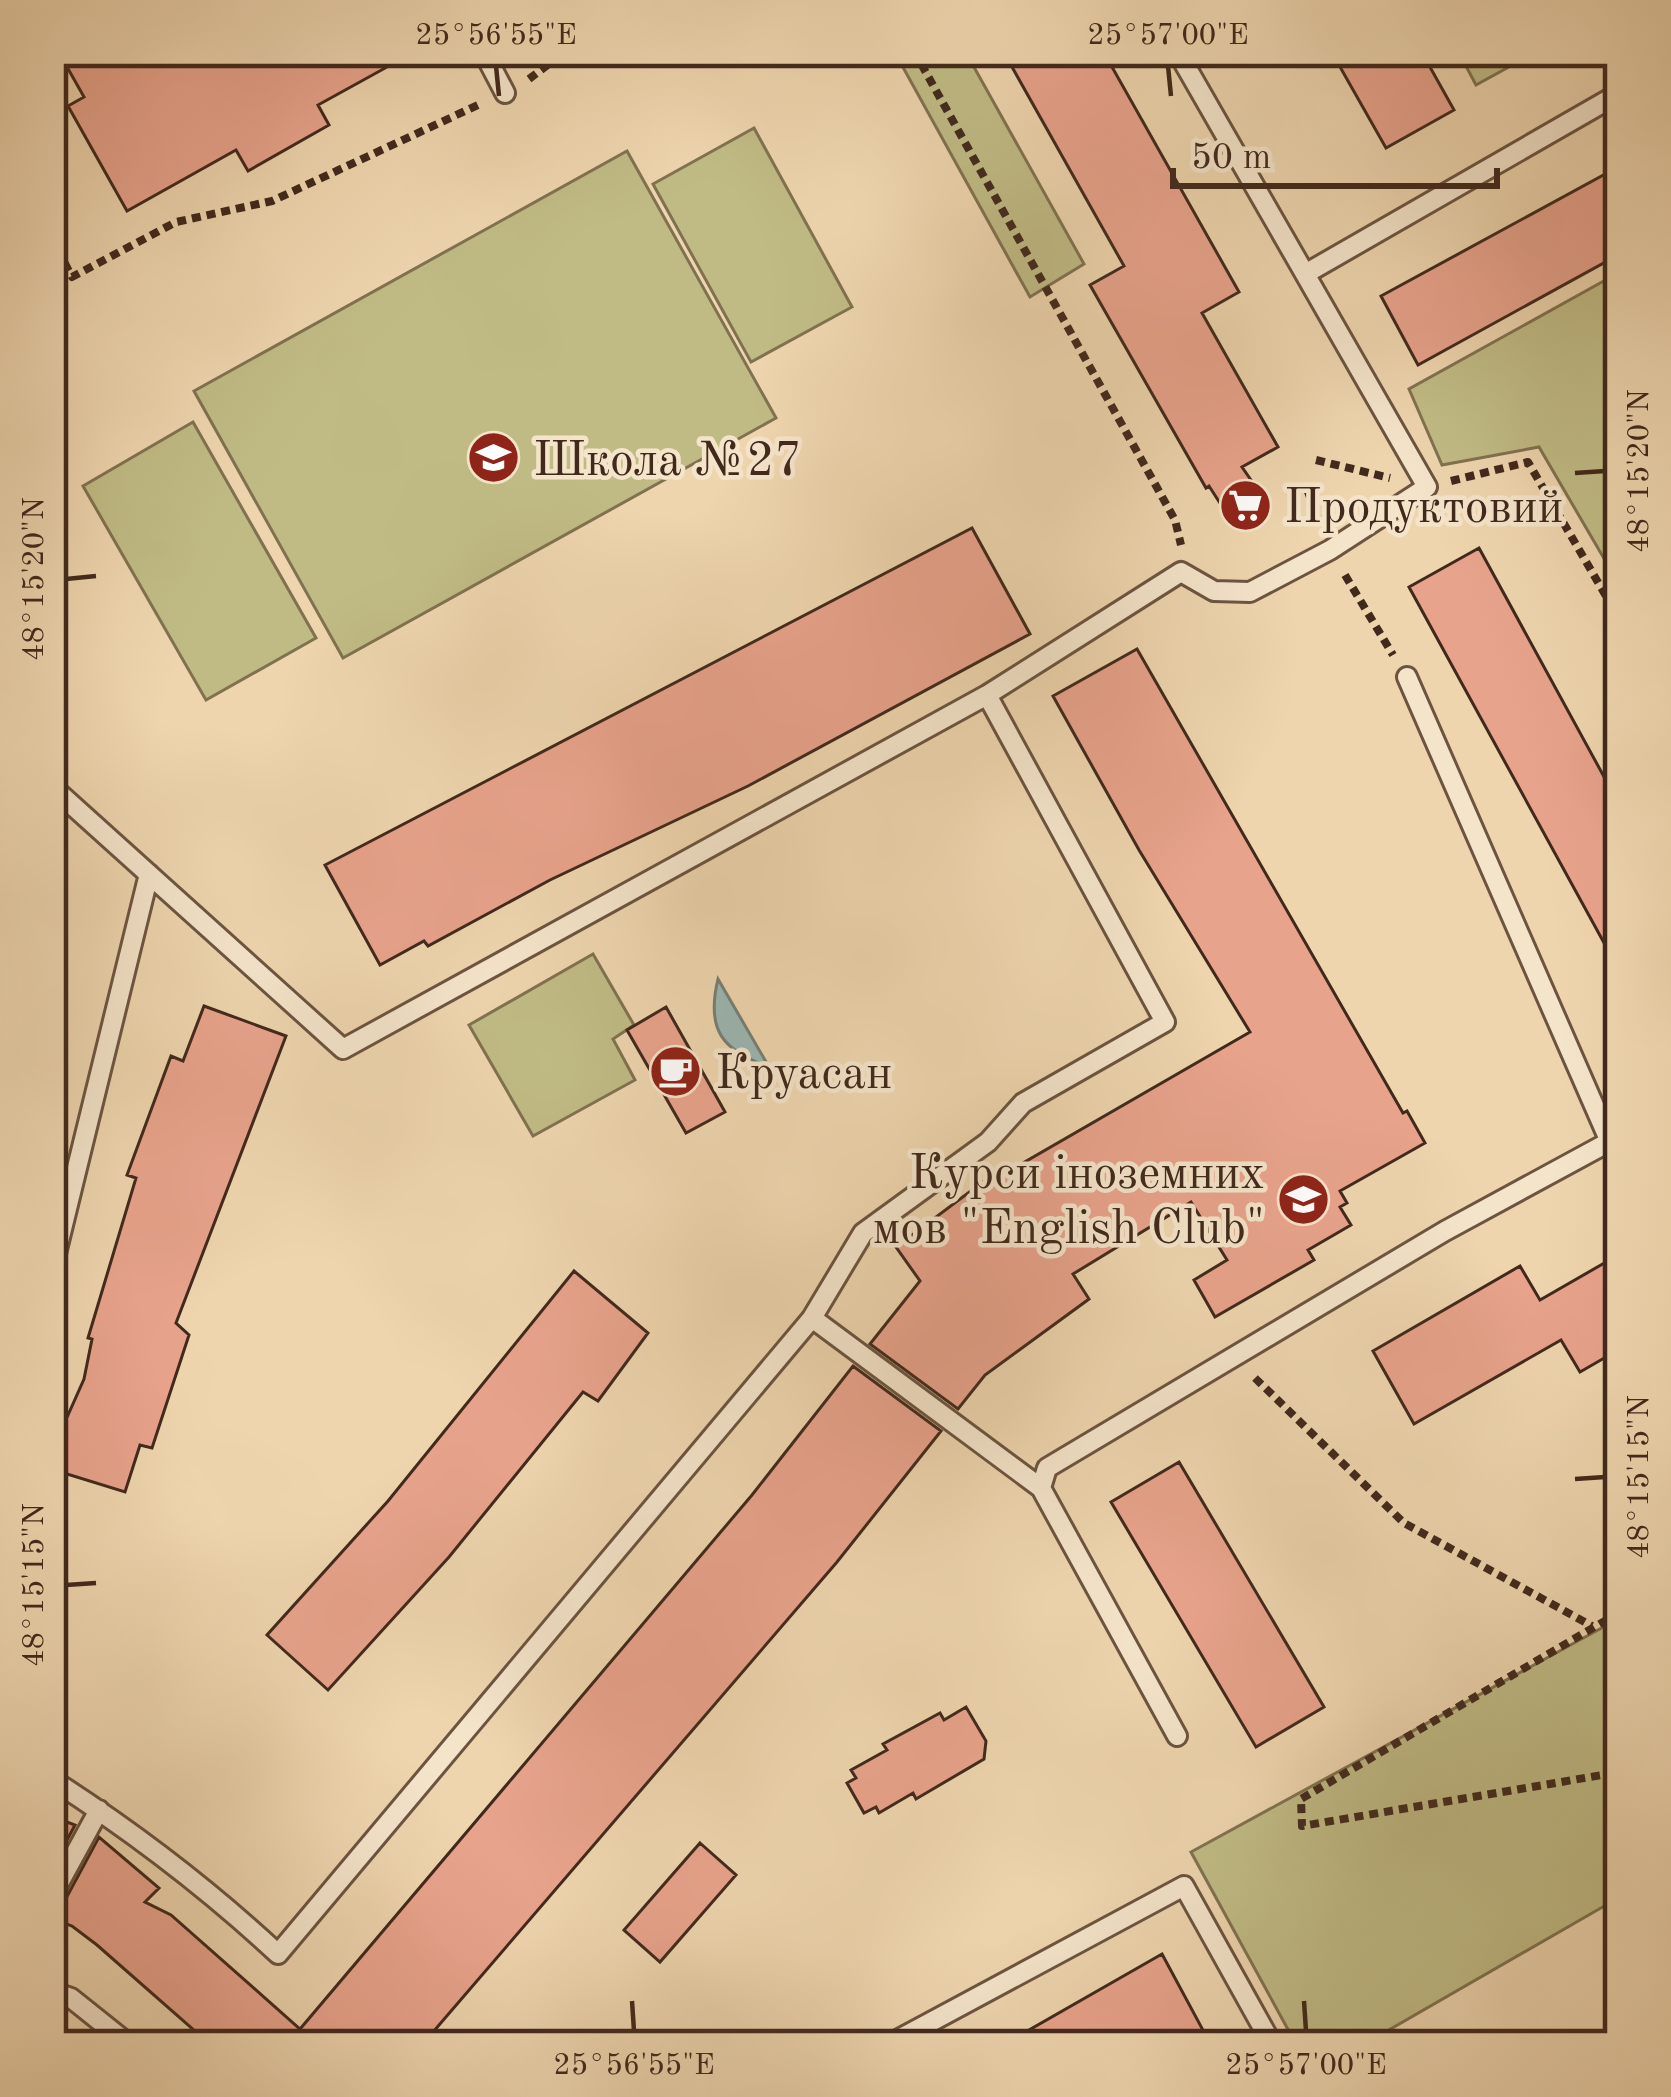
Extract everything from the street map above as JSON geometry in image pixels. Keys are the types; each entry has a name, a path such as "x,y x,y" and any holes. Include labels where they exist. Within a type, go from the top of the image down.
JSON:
{"lane":[{"path":"483,51 505,93"},
{"path":"51,786 344,1048 988,695 1180,572 1214,591 1250,592 1330,550 1427,487 1177,51"},
{"path":"1305,274 1620,93"},
{"path":"1042,1488 1047,1468 1445,1231 1615,1139 1407,676"},
{"path":"51,1779 220,1900 278,1954 812,1318 863,1233 988,1142 1023,1102 1165,1022 988,695"},
{"path":"51,1274 149,874"},
{"path":"812,1318 1042,1488 1177,1736"},
{"path":"51,1898 99,1810"},
{"path":"886,2046 1184,1886 1273,2046"},
{"path":"51,1990 71,1998 130,2046"}],"path":[{"path":"51,236 72,277 176,222 272,201 505,93 539,74 566,51"},
{"path":"914,51 1175,520 1183,551"},
{"path":"1316,460 1427,487 1528,461 1620,620"},
{"path":"1330,550 1407,676"},
{"path":"1233,1357 1404,1523 1594,1627"},
{"path":"1620,1612 1301,1799 1302,1826 1620,1772"}],"shaded area":[{"path":"894,51 965,51 1084,264 1030,297"},
{"path":"1458,51 1538,51 1476,85"},
{"path":"754,128 852,307 751,362 653,184"},
{"path":"627,151 776,418 343,658 194,391"},
{"path":"1620,272 1620,570 1613,574 1539,447 1442,465 1409,389"},
{"path":"193,422 316,638 206,700 83,486"},
{"path":"593,954 634,1025 613,1039 635,1080 533,1136 469,1025"},
{"path":"1620,1618 1620,1897 1361,2046 1297,2046 1191,1852"}],"water":[{"path":"718,979 769,1067 739,1053 721,1035 714,1011"}],"building":[{"path":"58,51 416,51 318,105 329,125 248,171 236,150 127,211 68,106 84,97"},
{"path":"1003,51 1103,51 1239,292 1202,313 1278,447 1242,467 1269,506 1236,528 1206,488 1090,285 1124,266"},
{"path":"1331,51 1421,51 1454,110 1386,148"},
{"path":"1620,166 1620,254 1418,365 1381,296"},
{"path":"972,528 1030,634 748,786 550,880 428,946 424,941 380,965 325,865"},
{"path":"1479,548 1620,806 1620,972 1409,587"},
{"path":"1137,649 1403,1113 1407,1111 1425,1143 1340,1191 1347,1203 1340,1207 1351,1225 1308,1250 1314,1260 1215,1317 1194,1280 1227,1260 1191,1202 1073,1274 1089,1299 985,1375 958,1409 870,1344 920,1281 896,1247 1000,1169 1004,1174 1250,1032 1139,850 1053,696"},
{"path":"204,1006 286,1036 176,1323 189,1335 152,1448 140,1445 125,1492 54,1470 62,1444 56,1442 84,1379 92,1339 88,1338 136,1178 127,1175 171,1056 183,1061"},
{"name":"Круасан","path":"666,1007 725,1112 686,1133 627,1030"},
{"path":"1620,1254 1620,1349 1580,1372 1561,1340 1414,1424 1373,1351 1520,1266 1540,1300"},
{"path":"574,1271 648,1333 598,1401 583,1392 449,1557 328,1690 267,1635 388,1501"},
{"path":"853,1366 941,1431 837,1562 421,2046 212,2046 97,1945 72,1926 51,1918 99,1837 159,1888 145,1902 171,1915 300,2029 752,1495"},
{"path":"1179,1462 1324,1707 1256,1747 1111,1502"},
{"path":"966,1707 986,1741 984,1759 916,1799 913,1793 879,1813 876,1807 864,1813 847,1783 856,1778 851,1770 887,1750 883,1744 940,1713 944,1720"},
{"path":"51,1816 75,1825 51,1870"},
{"path":"700,1843 736,1875 660,1962 624,1930"},
{"path":"1162,1954 1204,2032 1200,2034 1206,2046 1001,2046"}],"place":[{"name":"Школа №27","path":"494,458"},
{"name":"Продуктовий","path":"1245,505"},
{"name":"Круасан","path":"676,1071"},
{"name":"Курси іноземних мов \"English Club\"","path":"1304,1199"}]}
